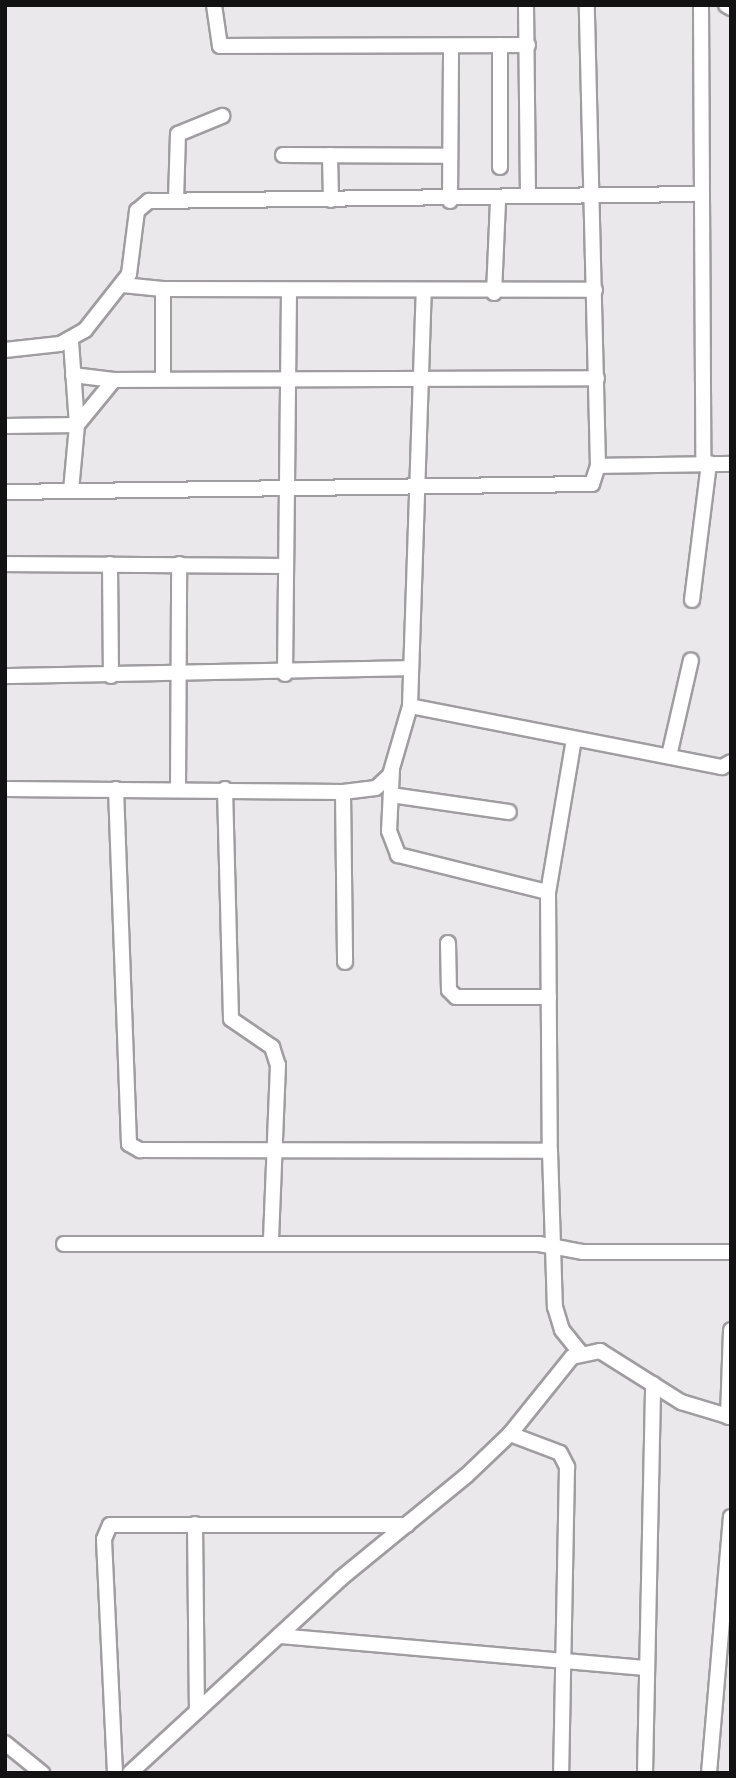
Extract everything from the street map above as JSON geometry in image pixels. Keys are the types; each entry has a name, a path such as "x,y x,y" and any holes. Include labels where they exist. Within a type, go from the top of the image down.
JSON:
{"street":[{"path":"214,5 220,46 528,46"},
{"path":"526,5 528,196"},
{"path":"5,492 421,485 587,486 598,466 587,5"},
{"path":"692,600 706,463 701,5"},
{"path":"726,5 731,8"},
{"path":"500,45 500,167"},
{"path":"450,201 451,46"},
{"path":"176,201 178,134 222,116"},
{"path":"283,155 450,156"},
{"path":"330,155 331,200"},
{"path":"5,349 71,341 122,285 132,264 139,206 176,201 498,201 528,196 702,194"},
{"path":"494,293 498,201"},
{"path":"122,285 163,289 424,293 595,290"},
{"path":"163,289 163,379"},
{"path":"285,674 282,566 287,487 286,377 289,290"},
{"path":"424,293 421,485 410,706 392,770 391,839 407,862 548,892"},
{"path":"71,341 77,425 71,491"},
{"path":"73,375 114,380 286,377 597,378"},
{"path":"5,426 77,425 114,380"},
{"path":"598,466 731,464"},
{"path":"5,564 282,566"},
{"path":"110,564 111,676"},
{"path":"178,789 179,564"},
{"path":"669,756 691,660"},
{"path":"5,676 285,674 410,668"},
{"path":"410,706 722,767 731,762"},
{"path":"574,739 548,892 550,1152 558,1321 580,1352 618,1358 681,1402 729,1417 731,1330"},
{"path":"5,789 343,792 376,788 392,770"},
{"path":"116,789 129,1144 141,1150 550,1152"},
{"path":"225,789 231,1019 276,1056 271,1152 271,1242"},
{"path":"343,792 345,962"},
{"path":"391,795 509,812"},
{"path":"448,943 449,990 456,997 550,996"},
{"path":"64,1244 271,1242 731,1252"},
{"path":"130,1773 279,1636 510,1434 580,1352"},
{"path":"645,1773 653,1384"},
{"path":"510,1434 560,1453 567,1467 559,1659 561,1773"},
{"path":"709,1773 731,1517"},
{"path":"115,1773 105,1532 120,1522 407,1525"},
{"path":"195,1524 197,1711"},
{"path":"279,1636 647,1668"},
{"path":"5,1743 42,1773"}]}
